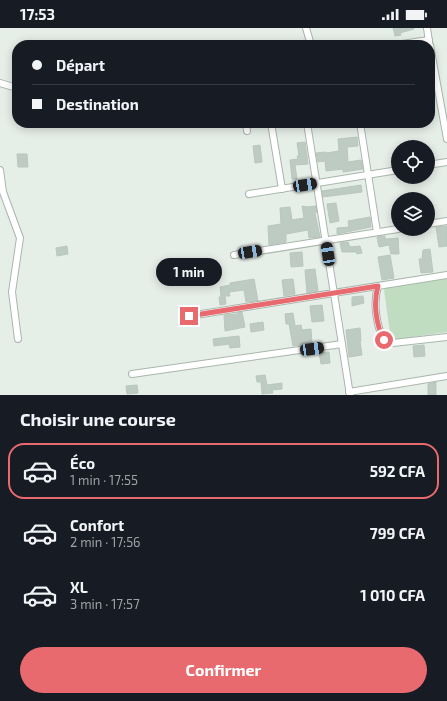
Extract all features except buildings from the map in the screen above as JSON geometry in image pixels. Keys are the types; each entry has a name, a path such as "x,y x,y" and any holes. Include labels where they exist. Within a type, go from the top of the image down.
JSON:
{"street":[{"path":"306,28 310,40"},
{"path":"427,28 429,40"},
{"path":"435,64 444,103 447,139"},
{"path":"0,83 12,87"},
{"path":"272,128 282,189"},
{"path":"308,128 349,393 447,376"},
{"path":"361,128 377,232"},
{"path":"435,164 447,162"},
{"path":"0,170 3,192 20,238 12,292 18,338"},
{"path":"249,194 391,171"},
{"path":"435,223 447,221"},
{"path":"234,255 391,230"},
{"path":"189,316 447,275"},
{"path":"378,286 376,292 378,326 384,340 393,343 447,338"},
{"path":"132,374 342,344"}],"green space":[{"path":"447,278 447,332 391,340 384,290 386,287"}],"route":[{"path":"189,316 378,286 376,301 378,326 384,340"}]}
